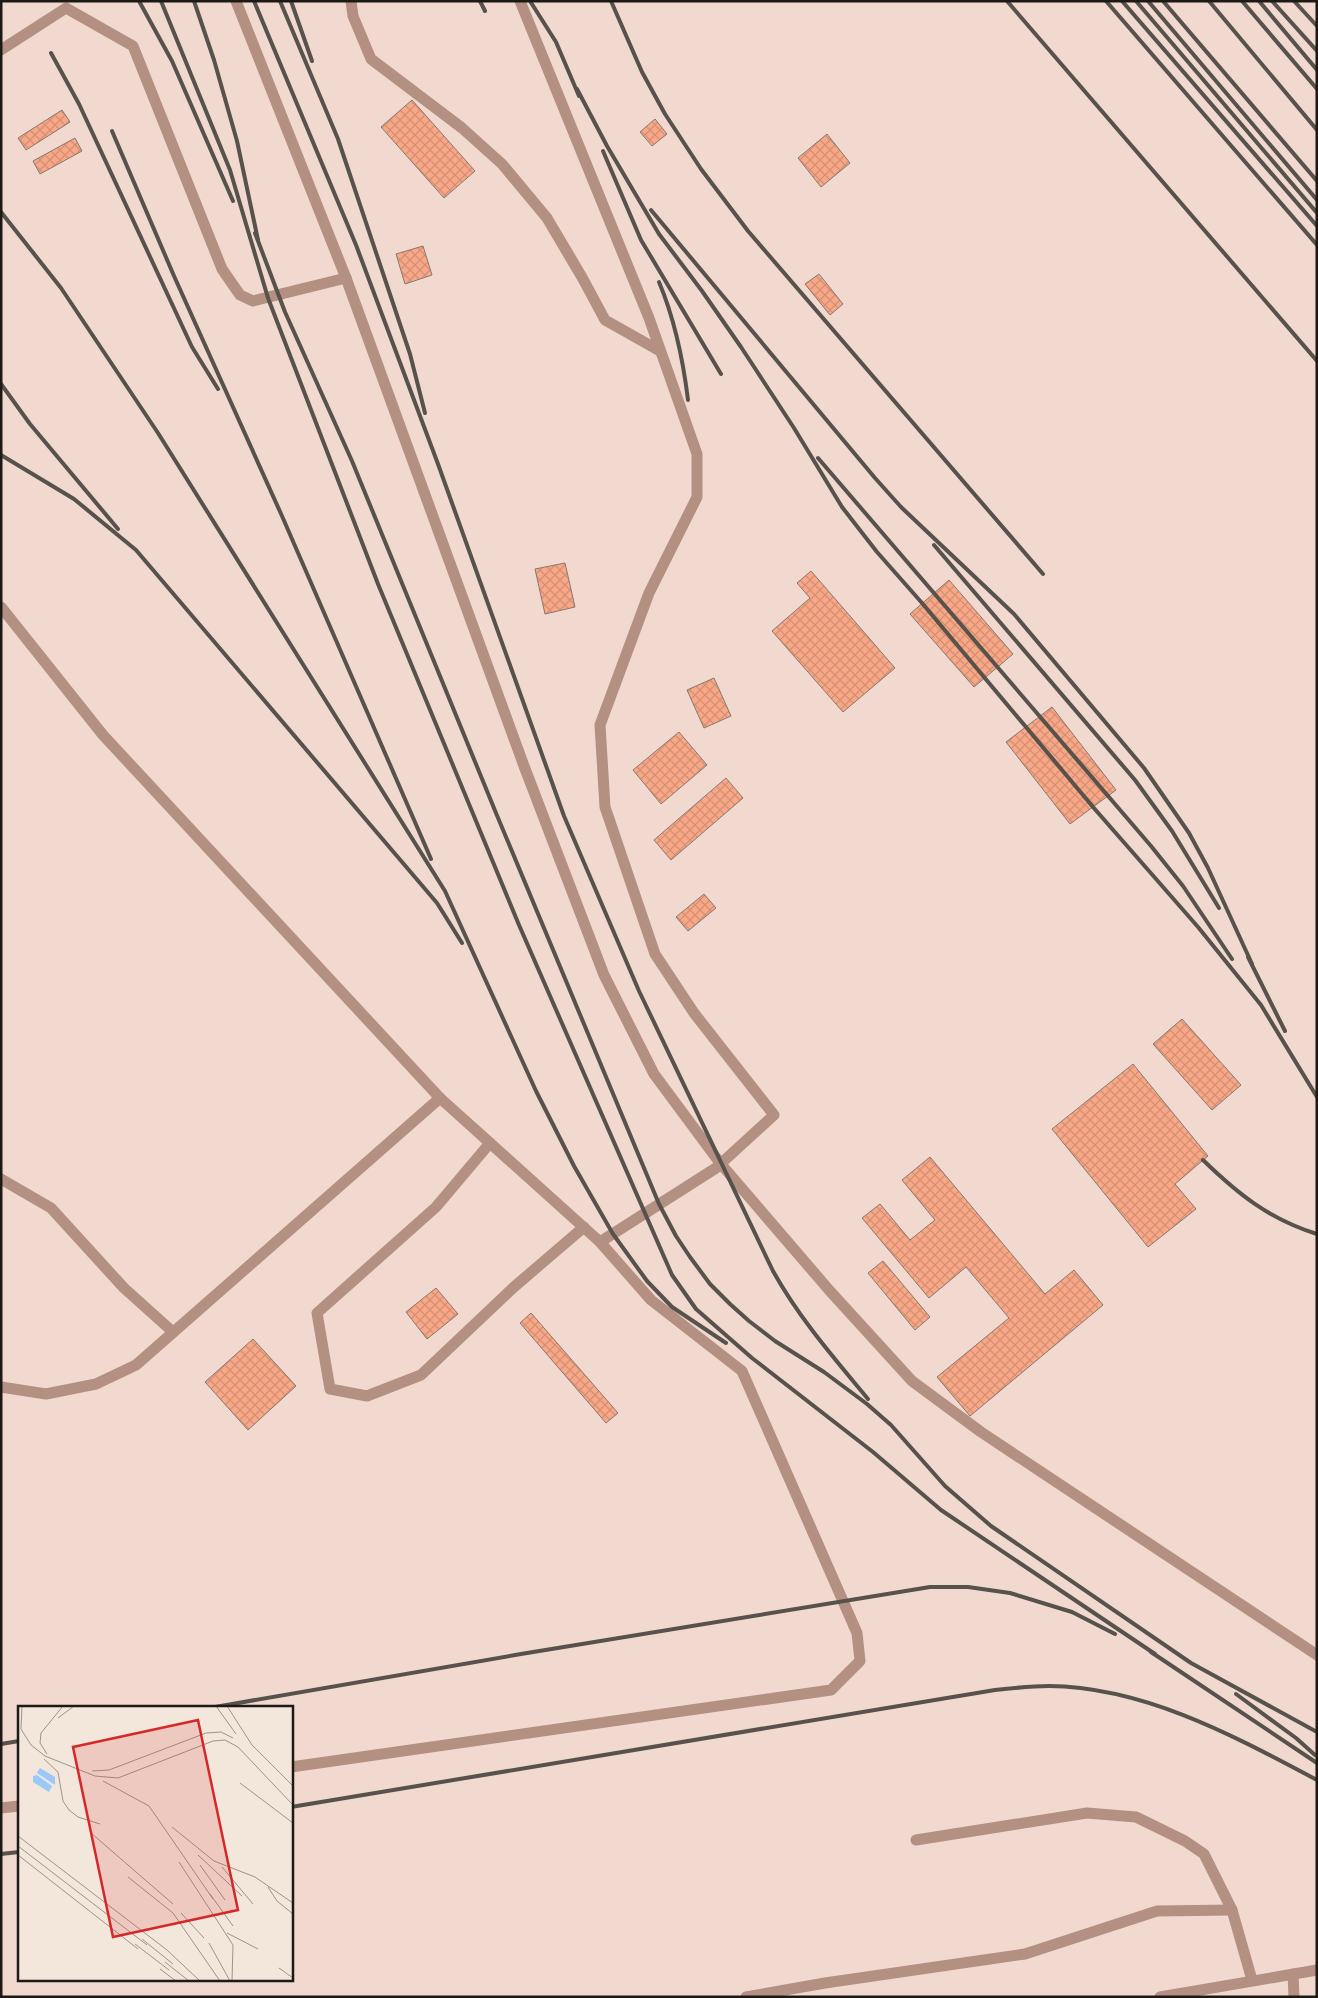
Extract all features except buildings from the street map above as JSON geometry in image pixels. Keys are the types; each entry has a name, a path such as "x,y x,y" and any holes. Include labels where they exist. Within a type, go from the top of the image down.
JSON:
{"lane":[{"path":"236,1 346,278 524,766 604,975 654,1074 720,1164 912,1382 981,1432 1317,1655"},
{"path":"351,1 353,16 371,59 462,128 502,164 547,218 605,320 660,351"},
{"path":"520,1 649,318 697,454 697,497 649,593 600,725 605,807 655,954 694,1013 774,1115 720,1164 600,1242"},
{"path":"1,50 66,8 133,46 222,269 240,295 253,301 346,278"},
{"path":"1,607 103,735 440,1098 600,1242 651,1300 742,1370 856,1633 860,1661 831,1690 292,1767"},
{"path":"1,1387 46,1394 96,1384 136,1365 440,1098"},
{"path":"490,1143 436,1208 317,1313 330,1389 366,1396 421,1375 514,1287 584,1227"},
{"path":"1,1179 52,1208 124,1288 173,1332"},
{"path":"1,1808 18,1806"},
{"path":"916,1840 1086,1813 1136,1817 1185,1841 1204,1854 1232,1910 1252,1980"},
{"path":"746,1997 825,1983 1025,1954 1157,1911 1232,1910"},
{"path":"1160,1997 1198,1993 1252,1980 1317,1970"},
{"path":"1293,1974 1294,1997"}],"shaded area":[{"path":"1,1 1317,1 1317,1997 1,1997"}],"railway":[{"path":"139,1 172,61 233,201"},
{"path":"161,1 230,170 268,298 378,584 519,925 672,1275 696,1309 752,1358 873,1452 941,1510 1155,1654"},
{"path":"194,1 214,60 237,141 258,240"},
{"path":"254,1 356,245 438,464 564,816 639,991 773,1271 794,1305 868,1399"},
{"path":"280,1 338,139 410,354 425,413"},
{"path":"291,1 312,61"},
{"path":"480,1 485,11"},
{"path":"530,1 556,42 579,96"},
{"path":"611,1 642,72 665,114 701,169 748,231 1043,574"},
{"path":"1007,1 1317,361"},
{"path":"1106,1 1317,245"},
{"path":"1122,1 1317,226"},
{"path":"1136,1 1317,213"},
{"path":"1148,1 1317,200"},
{"path":"1163,1 1317,181"},
{"path":"1209,1 1317,130"},
{"path":"1242,1 1317,89"},
{"path":"1259,1 1317,70"},
{"path":"1272,1 1317,51"},
{"path":"1294,1 1317,26"},
{"path":"51,53 79,104 192,347 218,389"},
{"path":"577,89 607,146 659,234 741,347 794,428 842,507 877,552 1093,807 1198,927 1261,1005 1317,1097"},
{"path":"112,131 431,859"},
{"path":"603,151 641,240 721,374"},
{"path":"651,210 875,478 901,507 1014,614 1144,768 1189,833 1208,868 1252,964"},
{"path":"1,212 61,288 158,433 445,891 536,1091 574,1166 613,1234 647,1281 672,1307 726,1343"},
{"path":"255,233 285,312 352,461 659,1204 690,1257 710,1284 749,1321 775,1341 824,1372 867,1404 891,1425 945,1486 991,1526 1191,1663 1317,1732"},
{"path":"659,282 678,340 688,400"},
{"path":"1,384 30,424 118,529"},
{"path":"1,455 74,499 136,550 437,903 462,943"},
{"path":"818,458 1151,846 1183,886 1232,959"},
{"path":"934,545 1135,780 1172,831 1219,908"},
{"path":"1248,957 1285,1031"},
{"path":"1203,1160 1229,1184 1255,1204 1284,1221 1317,1234"},
{"path":"221,1706 521,1654 930,1587 968,1587 1010,1593 1072,1612 1115,1634"},
{"path":"1151,1652 1317,1763"},
{"path":"292,1807 995,1690 1042,1686 1085,1689 1120,1695 1154,1705 1221,1731 1317,1780"},
{"path":"1236,1694 1296,1738 1315,1755"},
{"path":"1,1744 18,1741"},
{"path":"1,1854 18,1852"}]}
